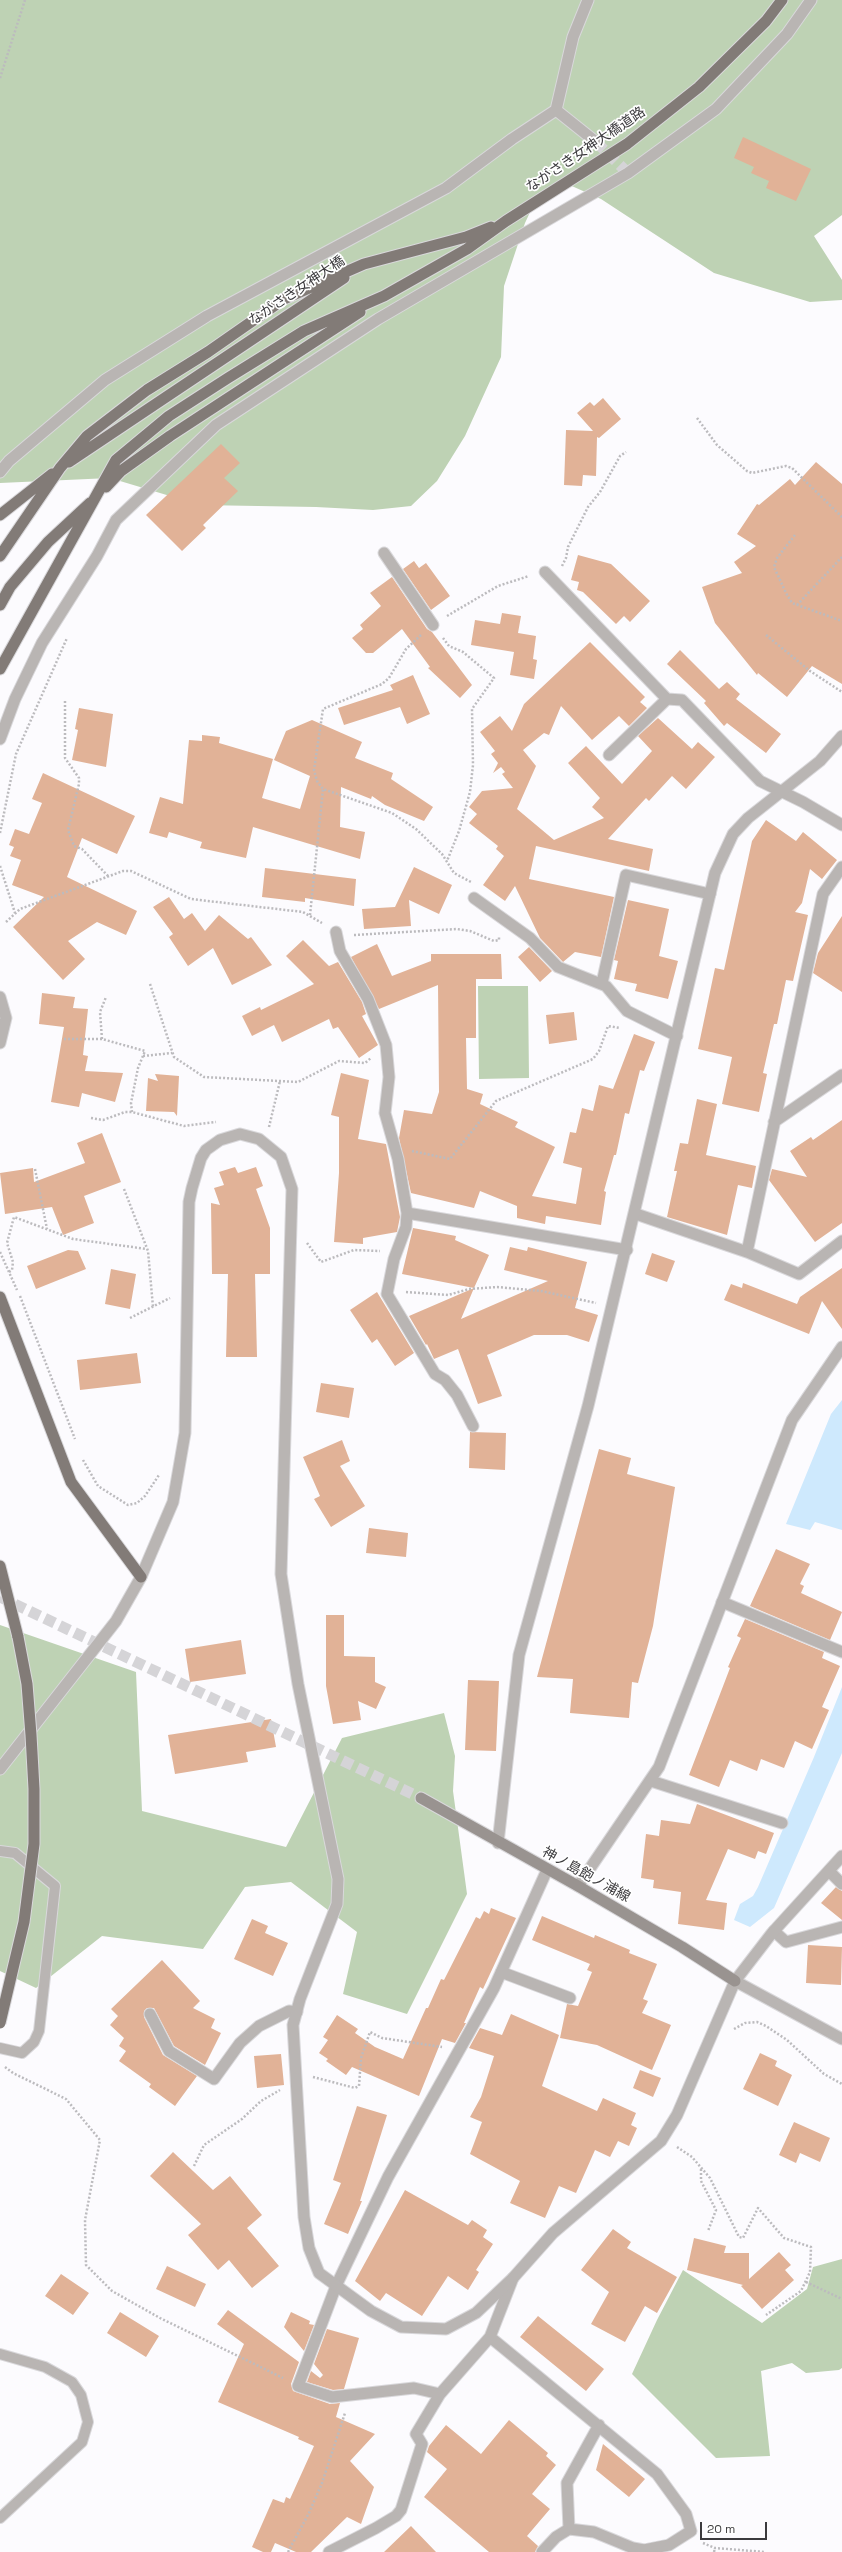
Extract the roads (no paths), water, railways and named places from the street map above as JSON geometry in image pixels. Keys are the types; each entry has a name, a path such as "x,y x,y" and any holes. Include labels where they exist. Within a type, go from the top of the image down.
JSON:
{"main road":[{"name":"ながさき女神大橋道路","path":"384,296 467,249 506,221 627,144 699,87 766,20 782,0"},
{"name":"ながさき女神大橋道路","path":"364,264 466,237 506,221"},
{"name":"ながさき女神大橋","path":"60,468 292,314 364,264"},
{"name":"ながさき女神大橋","path":"0,556 60,468 87,436 148,390 208,352 284,299 364,264"},
{"path":"0,605 10,587 48,542 98,496 121,471 170,436 311,346 384,296"},
{"path":"0,669 98,496 116,460 169,416 304,332 384,296"},
{"path":"0,515 60,468"},
{"path":"0,1297 71,1482 141,1577"},
{"path":"0,1566 18,1637 27,1684 34,1789 34,1844 24,1922 0,2023"},
{"name":"神ノ島飽ノ浦線","path":"421,1798 498,1843 578,1886 682,1947 735,1981"}],"street":[{"path":"0,472 9,462 105,380 207,316 446,188 512,138 556,110 573,37 588,0"},
{"path":"0,740 15,699 42,643 97,556 116,520 216,425 378,320 634,169 716,109 787,34 811,0"},
{"path":"556,110 596,142"},
{"path":"384,553 433,625"},
{"path":"545,572 667,699 682,700 760,781 842,825"},
{"path":"609,755 667,699"},
{"path":"498,1843 519,1655 588,1406 636,1214 715,873 733,834 748,818 820,761 842,736"},
{"path":"746,1252 823,894 842,867"},
{"path":"602,983 626,875 710,894"},
{"path":"474,898 530,938 558,967 602,983 614,993 627,1011 677,1036"},
{"path":"336,932 340,951 368,999 382,1030 386,1048 389,1077 385,1113 394,1146 407,1213 406,1227 396,1256 388,1294 395,1310 435,1374 445,1380 457,1395 472,1426"},
{"path":"0,997 6,1018 0,1043"},
{"path":"774,1122 842,1075"},
{"path":"0,1769 116,1621 141,1577 172,1502 185,1433 189,1202 195,1174 206,1150 220,1140 231,1136 250,1136 266,1143 282,1157 288,1170 292,1189 282,1574 298,1684 338,1879 337,1904 293,2026 304,2217 309,2248 319,2273 336,2286 401,2327 446,2329 476,2312 513,2278 553,2233 663,2138 677,2115 735,1981 774,1931 842,1856"},
{"path":"407,1213 626,1250"},
{"path":"636,1214 746,1252 799,1274 842,1241"},
{"path":"578,1886 659,1767 792,1420 842,1347"},
{"path":"722,1602 842,1652"},
{"path":"650,1781 782,1823"},
{"path":"440,2394 414,2388 332,2397 298,2386 336,2286 388,2177 501,1972 547,1870"},
{"path":"829,1871 842,1884"},
{"path":"774,1931 786,1942 842,1927"},
{"path":"501,1972 570,1998"},
{"path":"735,1981 842,2039"},
{"path":"150,2014 169,2051 214,2079 240,2043 259,2026 289,2012 297,2012"},
{"path":"329,2552 383,2524 396,2516 401,2510 422,2444 416,2434 440,2394 490,2337 513,2278"},
{"path":"490,2337 657,2474 686,2514 691,2531 669,2545 644,2550 633,2548 594,2532 569,2530 556,2537 542,2552"},
{"path":"569,2530 567,2483 598,2425"}],"lane":[{"path":"0,1851 15,1853 54,1886 39,2031 34,2042 22,2053 0,2048"},
{"path":"0,2354 44,2367 72,2382 81,2395 88,2422 82,2442 0,2518"}],"water":[{"path":"842,1400 842,1530 815,1522 810,1530 786,1524 831,1414"},
{"path":"842,1687 842,1753 774,1908 750,1927 734,1920 740,1904 753,1896 758,1887 814,1757"}],"tunnel":[{"path":"596,142 628,173"},
{"path":"0,1597 421,1798"}]}
